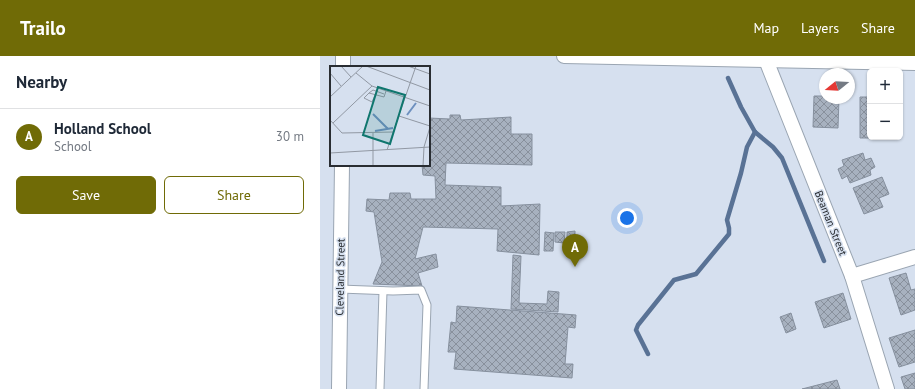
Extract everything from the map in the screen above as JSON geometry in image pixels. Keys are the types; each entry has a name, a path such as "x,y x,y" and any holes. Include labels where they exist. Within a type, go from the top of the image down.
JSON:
{"street":[{"path":"343,66 344,56"},
{"path":"564,56 915,63"},
{"name":"Beaman Street","path":"766,60 852,276 887,389"},
{"name":"Cleveland Street","path":"339,389 342,166"},
{"path":"852,276 915,257"}],"lane":[{"path":"340,289 383,291 421,290 427,305 424,389"},
{"path":"380,389 383,291"}],"building":[{"path":"814,96 819,96 819,104 839,104 838,128 813,127"},
{"path":"860,97 867,97 867,138 860,138"},
{"path":"450,115 460,115 461,120 511,117 511,134 532,134 532,165 446,163 445,185 501,187 501,206 540,204 539,255 497,251 498,229 423,227 415,259 436,254 438,267 418,273 422,286 373,284 382,262 374,212 366,211 367,199 389,200 390,193 410,193 411,199 436,199 435,176 423,175 422,166 430,166 430,118 450,119"},
{"path":"863,153 865,160 871,158 875,167 870,170 871,175 850,183 847,176 842,179 838,169 844,166 842,160"},
{"path":"882,177 889,194 879,198 883,207 864,214 853,188"},
{"path":"575,231 575,243 567,244 567,232"},
{"path":"545,232 554,233 553,251 544,251"},
{"path":"555,232 565,232 564,243 555,242"},
{"path":"513,255 521,256 519,303 547,304 548,291 559,292 558,312 511,309"},
{"path":"906,273 911,290 915,289 915,310 901,315 889,278"},
{"path":"843,293 851,319 824,328 815,302"},
{"path":"457,306 576,315 575,328 568,327 565,364 573,364 572,378 454,369 456,352 448,352 451,322 456,323"},
{"path":"791,313 796,329 786,333 780,317"},
{"path":"915,330 915,362 899,367 889,338"},
{"path":"915,373 915,389 905,389 901,377"},
{"path":"837,380 840,389 802,389"}],"waterway":[{"path":"728,78 741,107 755,132 773,147 782,158 824,261"},
{"path":"648,354 636,330 638,325 674,280 696,274 729,234 727,220 747,147 755,132"}],"place":[{"name":"Holland School","path":"575,267"}]}
